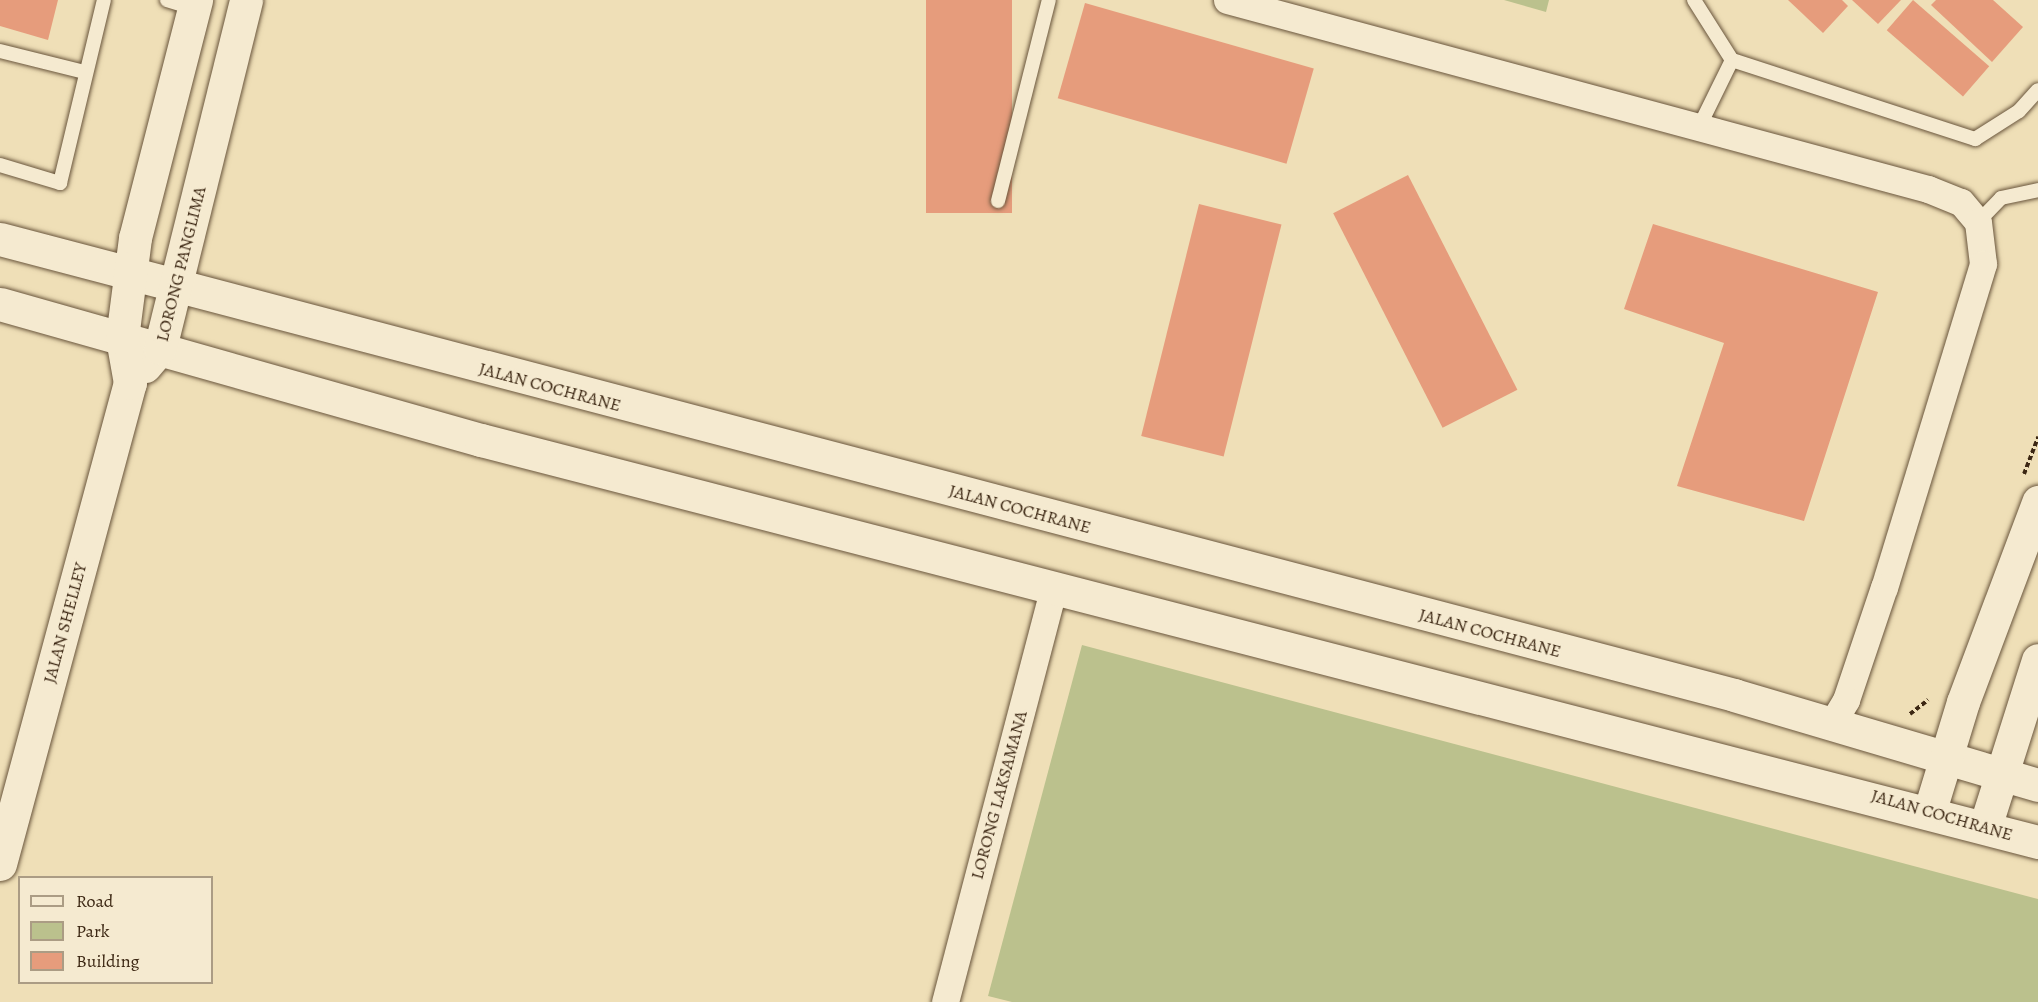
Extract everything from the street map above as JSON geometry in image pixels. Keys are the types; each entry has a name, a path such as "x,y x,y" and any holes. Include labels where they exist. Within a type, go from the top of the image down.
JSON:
{"street":[{"name":"LORONG PANGLIMA","path":"130,383 160,348 246,0"},
{"path":"1227,0 1928,189 1961,202 1978,222 1983,264 1884,586 1846,700 1832,723"},
{"path":"130,383 122,338 129,275 186,3"},
{"name":"JALAN COCHRANE","path":"0,238 129,275 1832,723 2038,785"},
{"name":"JALAN COCHRANE","path":"0,304 481,440 1053,589 1930,810 2038,842"},
{"name":"JALAN SHELLEY","path":"0,864 130,383"},
{"path":"1930,810 1946,757 2038,502"},
{"name":"LORONG LAKSAMANA","path":"945,1002 1053,589"},
{"path":"1985,827 1999,773 2038,660"}],"lane":[{"path":"0,165 60,183 84,72 104,0"},
{"path":"998,201 1049,0"},
{"path":"1694,0 1732,60 1975,139 2019,111 2038,90"},
{"path":"0,51 84,72"},
{"path":"1699,127 1732,60"},
{"path":"1978,222 2001,198 2038,190"}],"green space":[{"path":"1504,0 1549,0 1546,12"},
{"path":"1082,645 2038,899 2038,1002 1012,1002 988,996"}],"building":[{"path":"0,0 58,0 48,40 0,26"},
{"path":"926,0 1012,0 1012,213 926,213"},
{"path":"1788,0 1842,0 1848,6 1823,33"},
{"path":"1852,0 1901,0 1878,24"},
{"path":"1913,0 1989,66 1963,96 1887,30"},
{"path":"1936,0 1993,0 2023,27 1992,62 1931,5"},
{"path":"1085,3 1314,69 1286,164 1058,98"},
{"path":"1408,175 1517,390 1443,428 1333,213"},
{"path":"1199,204 1281,225 1224,456 1141,436"},
{"path":"1653,224 1878,292 1804,521 1677,486 1724,343 1624,309"}]}
